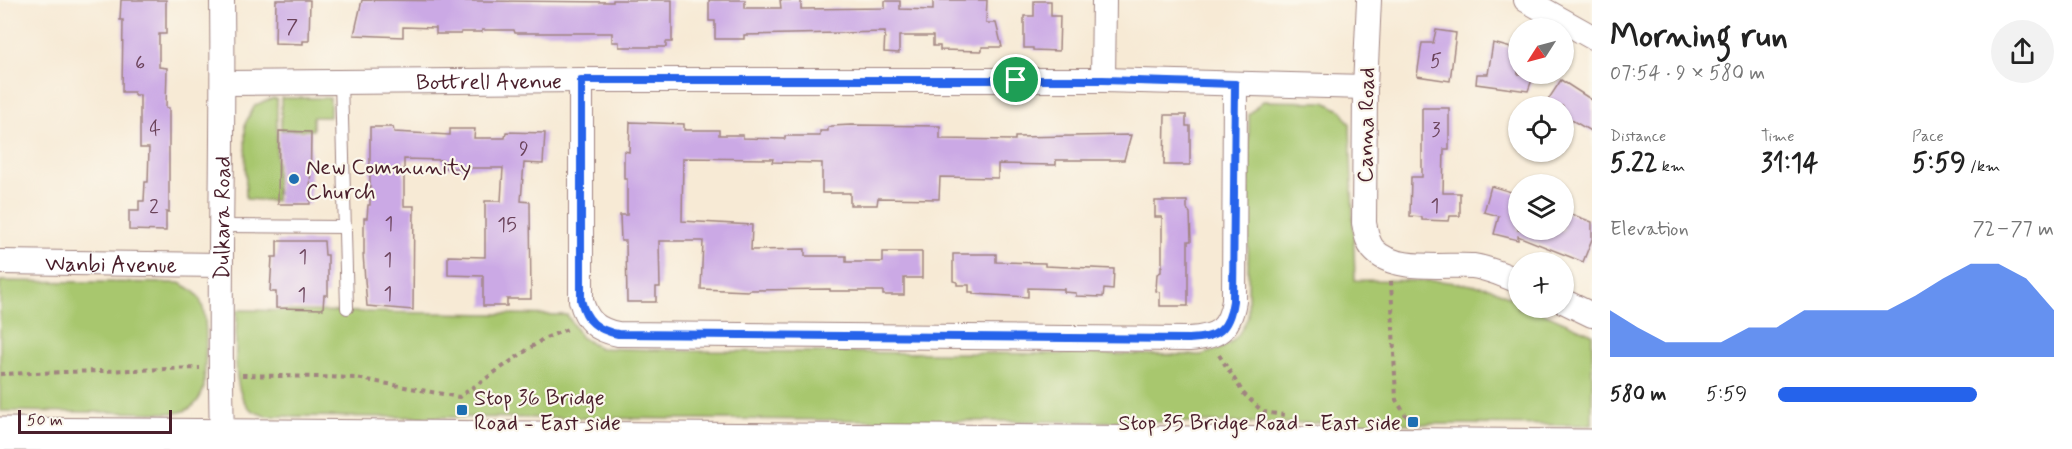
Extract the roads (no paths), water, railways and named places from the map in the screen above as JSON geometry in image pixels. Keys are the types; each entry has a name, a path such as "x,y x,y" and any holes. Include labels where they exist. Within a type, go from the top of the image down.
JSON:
{"main road":[{"path":"0,434 222,436 342,443 1366,448 1592,446"}],"street":[{"name":"Dulkara Road","path":"222,0 220,368 222,436"},
{"path":"1103,80 1104,0"},
{"name":"Canna Road","path":"1369,0 1365,87 1364,223 1367,237 1381,254 1418,265 1476,267 1508,278"},
{"path":"1526,0 1592,37"},
{"path":"581,80 581,300 588,320 601,329 618,334 1189,339 1209,337 1219,332 1228,322 1233,301 1235,84"},
{"name":"Bottrell Avenue","path":"223,83 1103,80 1365,87"},
{"name":"Wanbi Avenue","path":"0,262 221,265"},
{"path":"1574,307 1592,315"}],"lane":[{"path":"341,81 347,308"},
{"path":"221,226 345,227"}],"place":[{"name":"New Community Church","path":"294,179"},
{"name":"Stop 36 Bridge Road - East side","path":"462,410"},
{"name":"Stop 35 Bridge Road - East side","path":"1413,422"}]}
